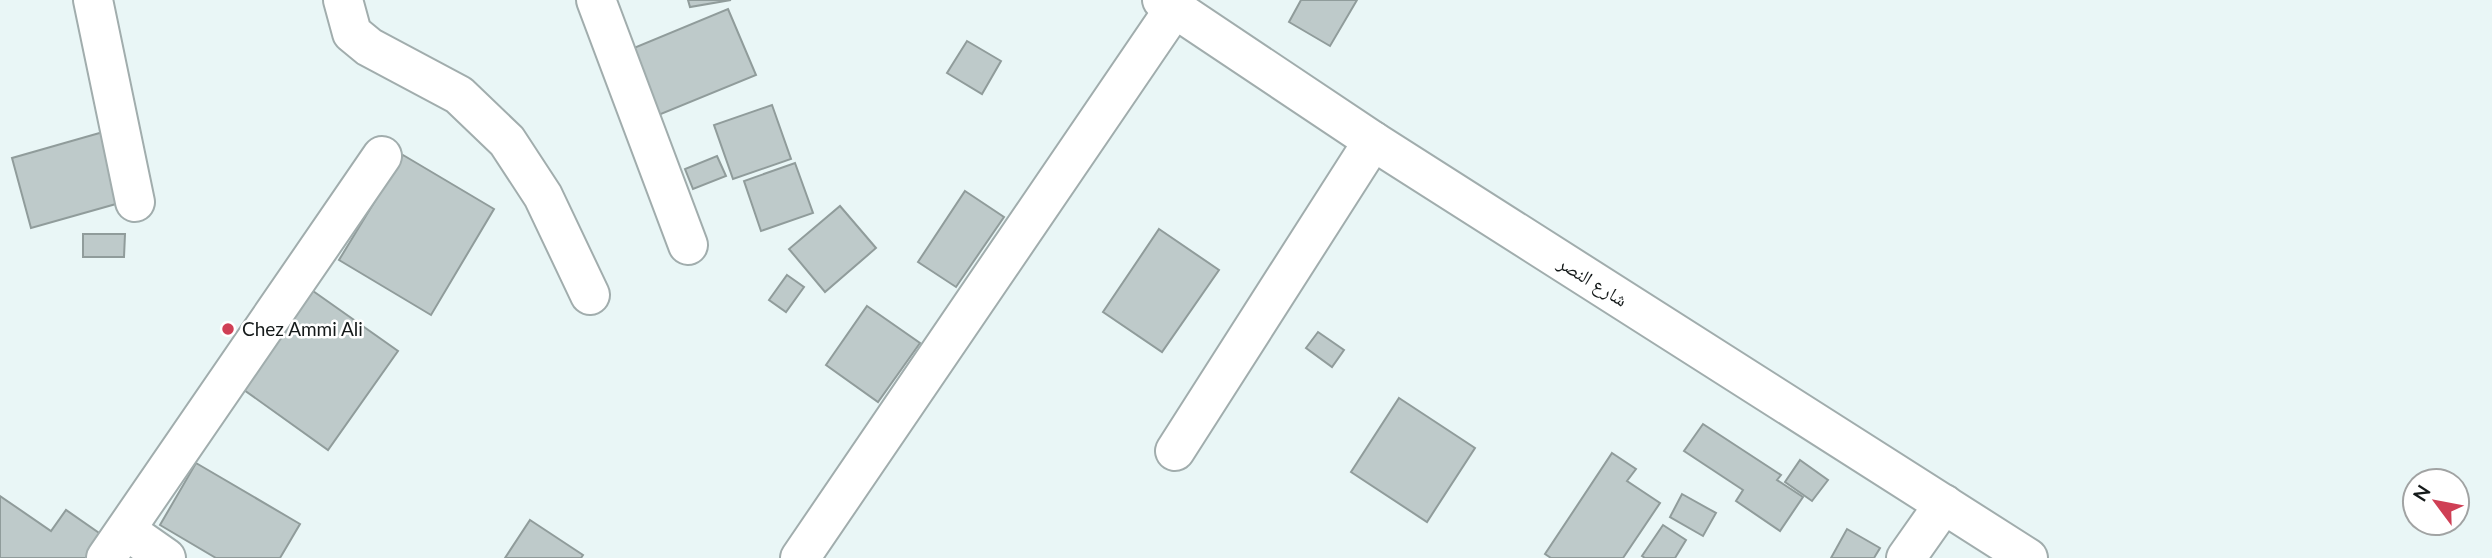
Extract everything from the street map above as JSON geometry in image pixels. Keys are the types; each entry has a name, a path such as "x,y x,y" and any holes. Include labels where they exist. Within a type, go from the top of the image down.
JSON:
{"main road":[{"path":"93,0 135,202"},
{"path":"343,0 352,33 369,47 459,95 507,141 543,196 590,295"},
{"path":"596,0 688,244"},
{"path":"800,558 1168,4"},
{"name":"شارع النصر","path":"1168,4 1373,141 2028,558"},
{"path":"1175,451 1373,141"},
{"path":"166,558 116,544 382,156"},
{"path":"1906,558 1944,504"}],"building":[{"path":"688,0 731,0 690,7"},
{"path":"1301,0 1357,0 1330,46 1289,22"},
{"path":"728,9 756,75 656,116 629,50"},
{"path":"967,41 1001,61 982,94 947,73"},
{"path":"772,105 791,159 733,179 714,125"},
{"path":"103,132 123,202 31,228 12,158"},
{"path":"403,155 494,209 431,315 339,260"},
{"path":"717,156 726,176 693,189 685,169"},
{"path":"795,163 813,213 761,231 744,181"},
{"path":"965,191 1004,217 956,287 918,262"},
{"path":"840,206 876,248 825,292 789,249"},
{"path":"1159,229 1219,270 1162,352 1103,312"},
{"path":"83,234 125,234 124,257 83,257"},
{"path":"787,275 804,287 786,312 769,300"},
{"path":"313,291 398,351 328,450 244,390"},
{"path":"867,306 920,343 878,402 826,365"},
{"path":"1318,332 1344,350 1332,367 1306,348"},
{"path":"1399,398 1475,448 1427,522 1351,472"},
{"path":"1703,424 1781,475 1777,480 1803,497 1780,531 1736,501 1743,490 1684,451"},
{"path":"1612,453 1636,469 1627,481 1660,503 1623,558 1551,558 1545,554"},
{"path":"1800,460 1828,480 1812,501 1785,482"},
{"path":"196,463 300,524 280,558 216,558 160,525"},
{"path":"1682,494 1716,513 1703,536 1670,517"},
{"path":"0,496 51,531 66,510 102,535 86,558 0,558"},
{"path":"530,520 583,555 581,558 505,558"},
{"path":"1663,525 1686,540 1675,558 1645,558 1642,556"},
{"path":"1847,529 1880,548 1874,558 1831,558"}],"place":[{"name":"Chez Ammi Ali","path":"228,329"}]}
